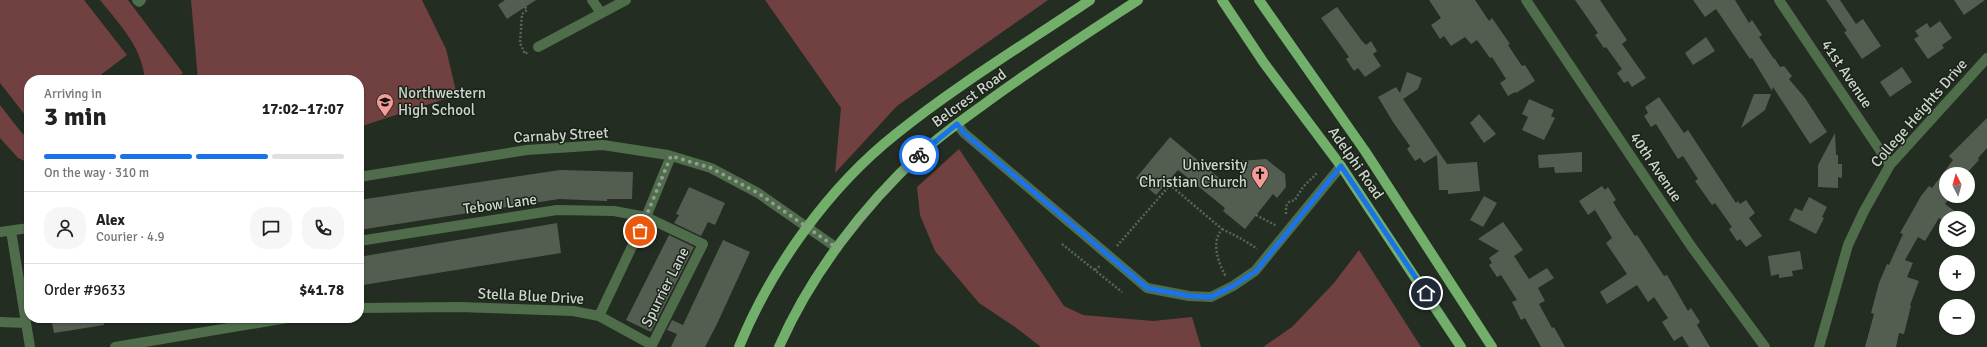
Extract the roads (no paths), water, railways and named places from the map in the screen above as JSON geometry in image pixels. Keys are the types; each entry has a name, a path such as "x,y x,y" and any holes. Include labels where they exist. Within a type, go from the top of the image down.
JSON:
{"main road":[{"name":"Belcrest Road","path":"740,347 764,295 784,261 807,227 859,168 894,135 965,82 1090,0"},
{"name":"Belcrest Road","path":"778,347 799,304 837,248 888,186 922,152 957,124 1004,90 1138,0"},
{"name":"Adelphi Road","path":"1222,0 1264,63 1341,166 1461,347"},
{"name":"Adelphi Road","path":"1258,0 1365,151 1492,347"}],"street":[{"path":"137,0 138,2 142,0"},
{"path":"592,0 601,13"},
{"path":"538,47 626,0"},
{"name":"40th Avenue","path":"1526,0 1691,246 1765,347"},
{"name":"41st Avenue","path":"1779,0 1890,166"},
{"name":"College Heights Drive","path":"1819,347 1848,246 1864,211 1890,166 1987,58"},
{"path":"957,124 964,133 1147,288 1189,296 1211,297 1233,286 1256,271 1341,166"},
{"name":"Carnaby Street","path":"364,176 527,150 603,145 671,156 711,168 758,193 837,248"},
{"name":"Stella Blue Drive","path":"364,308 459,307 573,311 599,316 646,217 671,156"},
{"name":"Tebow Lane","path":"364,241 557,210 614,212 646,217"},
{"name":"Spurrier Lane","path":"599,316 652,345 703,244 646,217"},
{"path":"0,232 24,229"},
{"path":"11,230 24,291"},
{"path":"0,322 24,323"},
{"path":"26,323 30,347"},
{"path":"115,347 257,323"}],"place":[{"name":"Northwestern High School","path":"385,117"},
{"name":"University Christian Church","path":"1260,189"}]}
